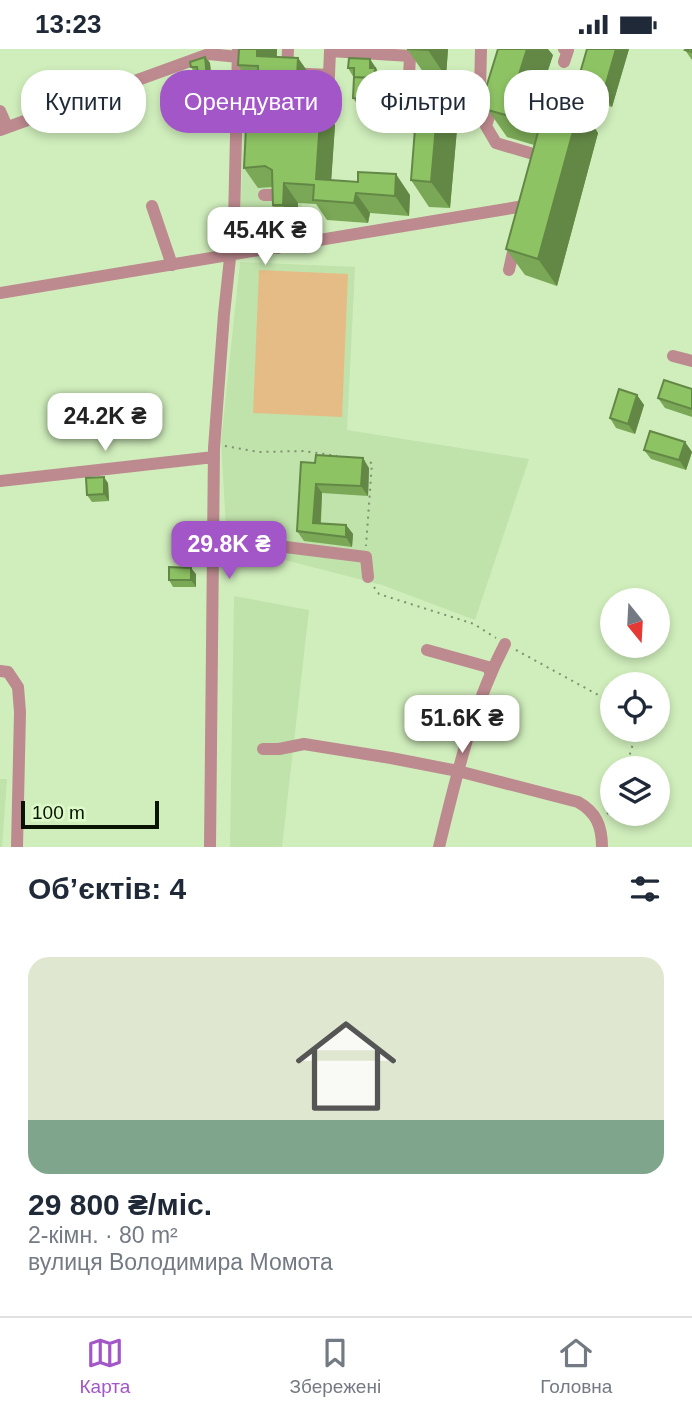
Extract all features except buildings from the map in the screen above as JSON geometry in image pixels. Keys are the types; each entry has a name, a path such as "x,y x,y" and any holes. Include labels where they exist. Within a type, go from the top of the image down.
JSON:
{"street":[{"path":"286,70 288,49"},
{"path":"480,70 481,49"},
{"path":"329,70 330,51 410,56 409,70"},
{"path":"0,111 4,129 209,54 238,53"},
{"path":"490,113 498,88"},
{"path":"210,847 214,451 234,221 236,133"},
{"path":"490,133 496,143 540,156 536,169"},
{"path":"264,195 279,195 278,248"},
{"path":"152,206 172,265"},
{"path":"0,293 278,248 523,213 509,270"},
{"path":"673,356 692,362"},
{"path":"0,481 214,451"},
{"path":"213,538 366,558 368,577"},
{"path":"439,847 457,771 490,672 505,644"},
{"path":"427,650 488,667 490,672"},
{"path":"0,671 8,672 18,687 20,712 17,847"},
{"path":"263,749 279,750 304,744 457,771 578,802 589,808 597,819 602,834 602,847"}],"path":[{"path":"214,451 304,450 345,458"},
{"path":"359,460 372,463 366,558"},
{"path":"368,577 379,594 474,624 600,696"}],"shaded area":[{"path":"243,133 306,133 300,239 240,248"},
{"path":"240,262 355,267 347,430 529,459 475,620 382,585 227,545 221,441"},
{"path":"259,270 348,274 342,417 253,413"},
{"path":"234,596 309,610 282,847 230,847"},
{"path":"0,779 7,779 2,847 0,847"}]}
